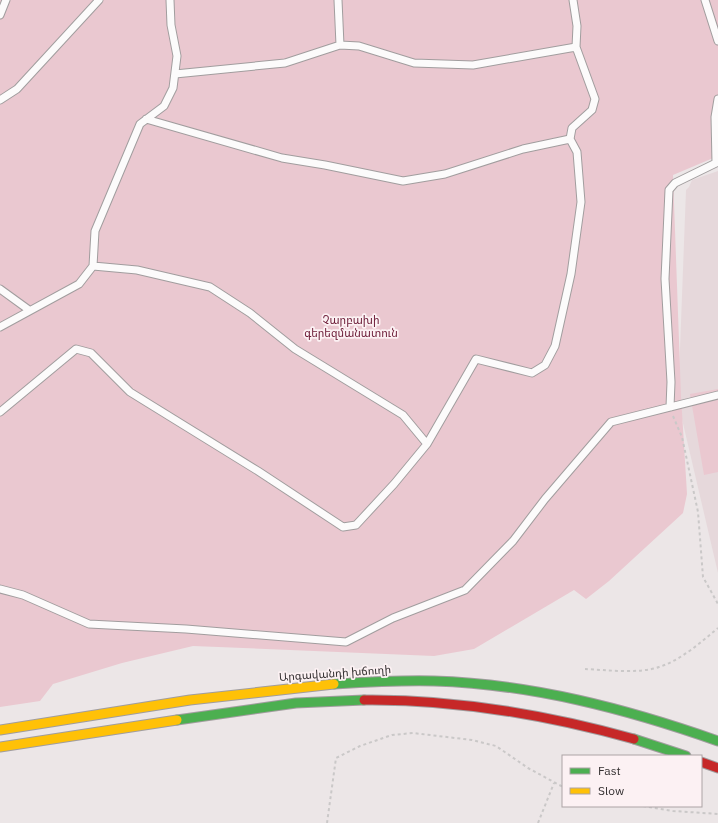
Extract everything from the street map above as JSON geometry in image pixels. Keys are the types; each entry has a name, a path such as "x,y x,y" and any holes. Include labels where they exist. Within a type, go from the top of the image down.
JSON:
{"highway":[{"name":"Արգավանդի խճուղի","path":"0,730 167,703 305,686 350,682 437,681 504,687 590,702 670,724 718,741"},
{"path":"0,747 260,706 366,700 478,708 522,714 566,722 663,748 683,755"},
{"path":"702,762 718,768"}],"lane":[{"path":"0,15 6,0"},
{"path":"0,100 17,89 99,0"},
{"path":"0,327 29,310 80,284 92,266 95,231 140,124 164,106 173,88 177,56 171,25 170,0"},
{"path":"338,0 340,45"},
{"path":"0,412 76,349 91,353 130,392 258,471 343,527 356,525 427,444 476,359 532,373 545,365 555,346 571,274 581,202 577,152 570,139 572,128 592,110 595,99 576,47 577,26 573,0"},
{"path":"705,0 718,41"},
{"path":"175,74 285,64 340,45 359,46 414,63 472,65 576,47"},
{"path":"670,407 671,382 665,279 669,190 675,183 716,163 715,117 718,100"},
{"path":"146,119 282,158 403,181 445,174 522,149 570,139"},
{"path":"92,266 137,270 210,287 250,313 295,348 403,414 427,444"},
{"path":"0,289 29,310"},
{"path":"0,589 23,595 89,624 186,629 346,642 393,618 465,590 513,541 545,499 611,422 718,395"}],"path":[{"path":"670,407 682,437 691,474 698,512 703,577 718,604"},
{"path":"585,669 634,670 658,668 693,650 718,628"},
{"path":"326,823 336,758 360,746 392,735 413,733 472,740 496,746 528,768 562,786"},
{"path":"538,823 554,782"},
{"path":"649,807 673,811 718,814"}],"shaded area":[{"path":"718,171 718,573 678,402 686,190 692,180"}],"green space":[{"name":"Չարբախի գերեզմանատուն","path":"0,0 718,0 718,156 673,175 681,396 687,494 683,513 609,581 586,599 574,590 474,649 434,656 193,646 122,663 53,684 40,701 0,707"},
{"path":"718,389 718,472 704,475 690,394"}],"traffic: fast":[{"path":"334,684 384,681 434,681 507,687 579,700 684,729 718,741"},
{"path":"177,720 296,703 364,700"},
{"path":"634,739 683,755"}],"traffic: slow":[{"path":"0,730 190,700 334,684"},
{"path":"0,747 177,720"}],"traffic: jam":[{"path":"364,700 432,702 500,710 601,730 634,739"},
{"path":"702,762 718,768"}]}
